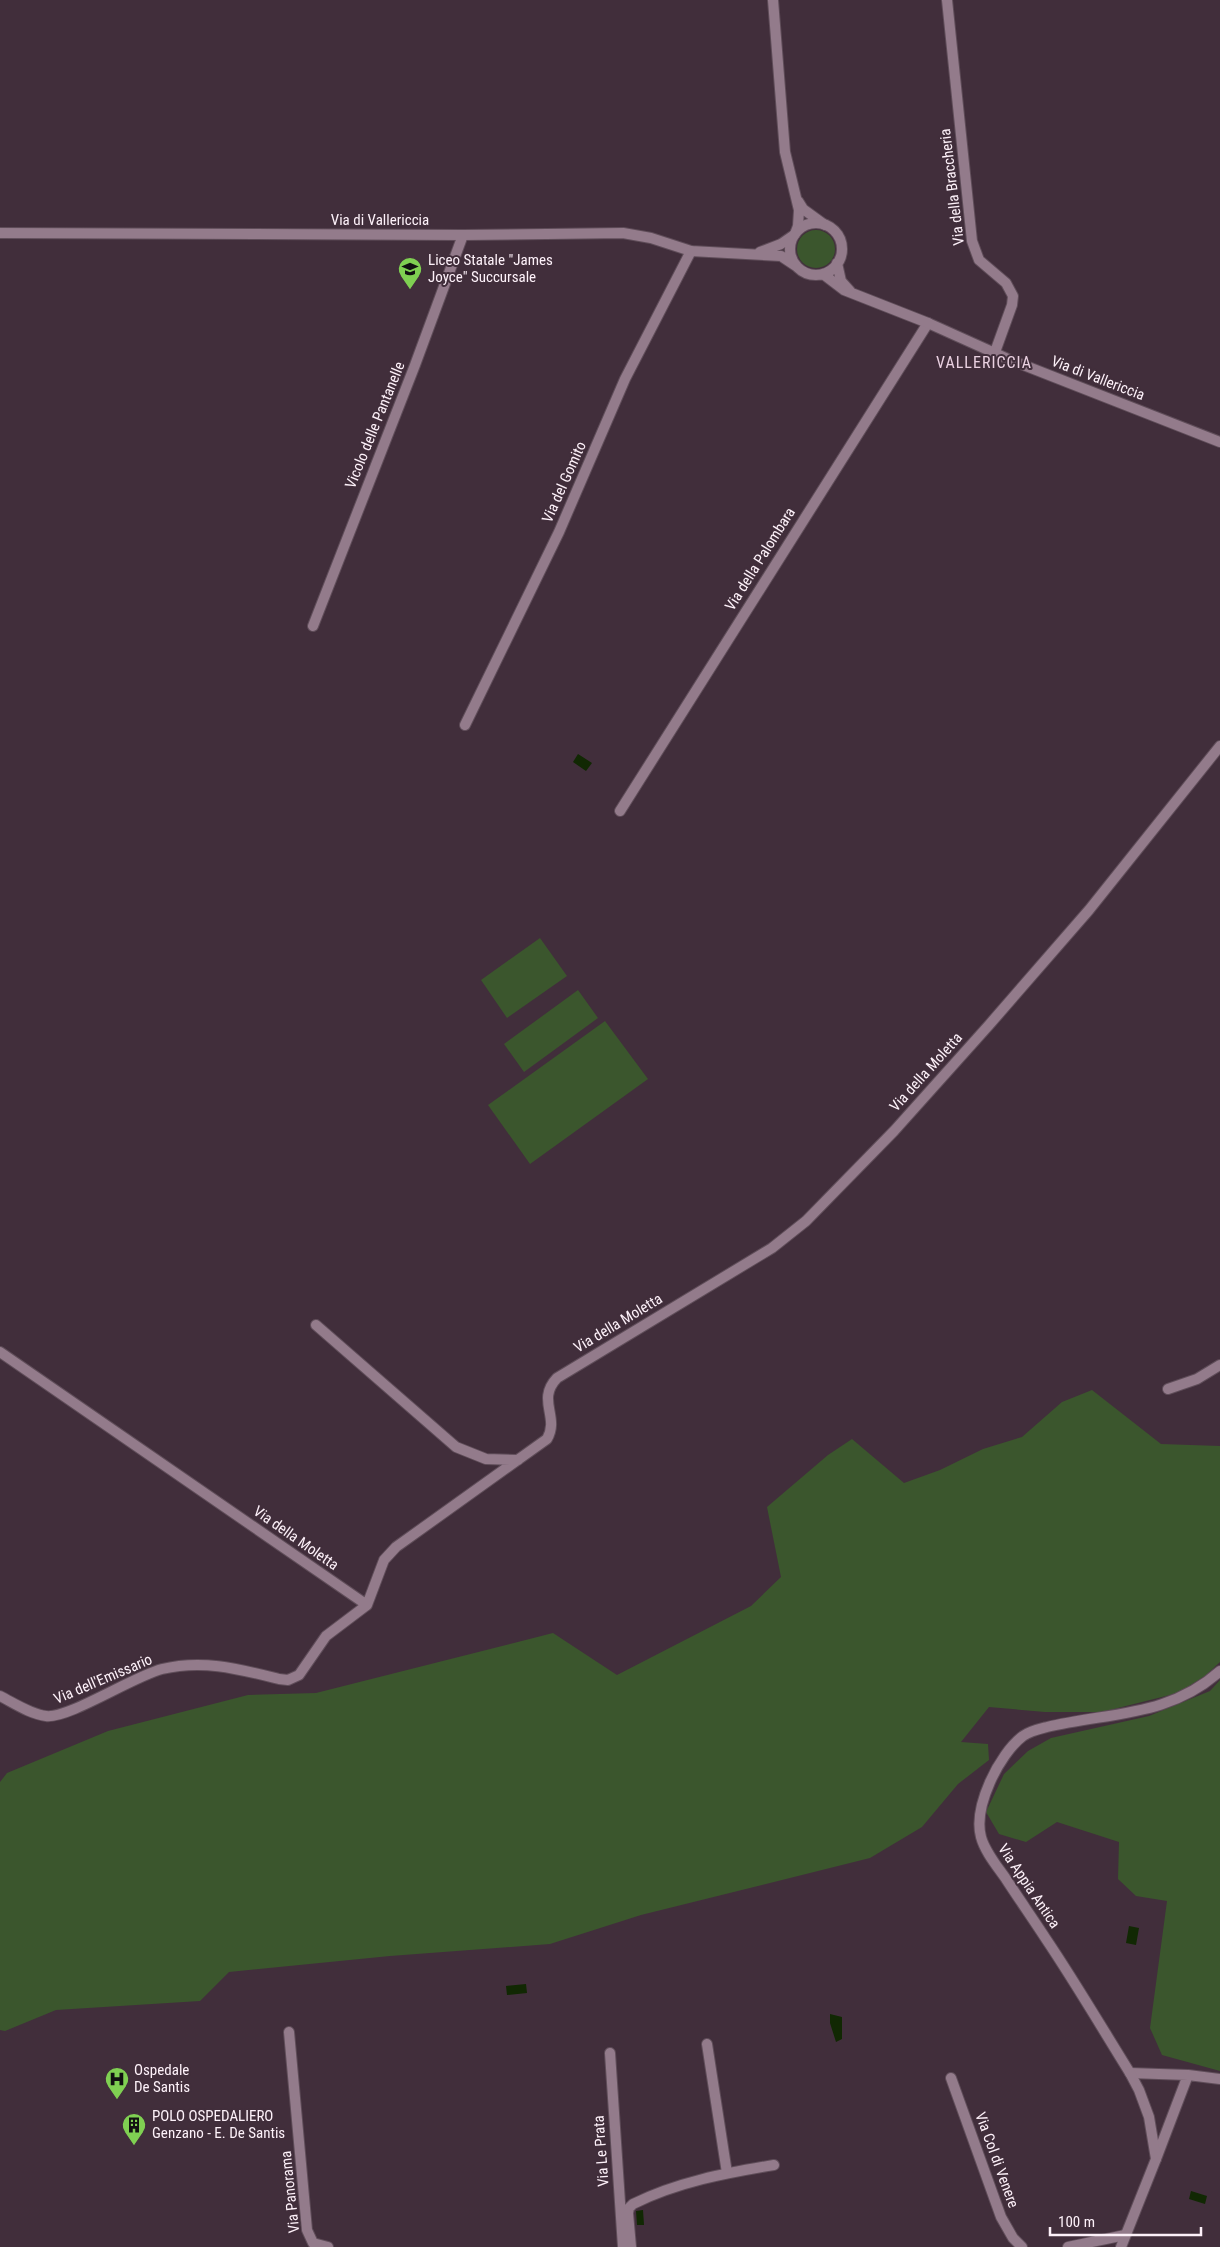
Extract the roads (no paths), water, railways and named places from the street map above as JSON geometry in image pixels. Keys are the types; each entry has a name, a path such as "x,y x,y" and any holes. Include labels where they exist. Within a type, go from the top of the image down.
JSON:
{"street":[{"path":"773,0 785,152 797,200 799,218 790,249 796,266"},
{"name":"Via della Braccheria","path":"947,0 972,241 979,260 1006,283 1013,296 1012,305 995,352"},
{"path":"797,200 803,210 825,225"},
{"name":"Via di Vallericcia","path":"757,254 780,244 808,224 825,225 837,234 841,244 841,254 837,263 841,281 855,295"},
{"name":"Via di Vallericcia","path":"0,233 463,235 623,233 651,238 691,251 781,256 809,274 823,274 836,286 855,295 1220,442"},
{"name":"Vicolo delle Pantanelle","path":"312,626 463,235"},
{"name":"Via del Gomito","path":"465,725 559,532 625,380 691,251"},
{"path":"823,274 837,263"},
{"name":"Via della Palombara","path":"620,811 928,324"},
{"name":"Via della Moletta","path":"0,1352 367,1605 382,1565 393,1549 542,1444 549,1436 552,1425 548,1394 558,1378 772,1248 802,1225 843,1184 905,1119 1089,910 1220,746"},
{"path":"316,1325 456,1447 486,1459 519,1460"},
{"path":"1168,1389 1204,1376 1220,1365"},
{"name":"Via dell'Emissario","path":"0,1696 38,1714 51,1717 64,1713 138,1677 178,1666 222,1665 288,1680 301,1673 326,1636 367,1605"},
{"name":"Via Appia Antica","path":"1156,2159 1148,2114 1130,2073 1047,1941 988,1853 980,1830 982,1803 1002,1760 1026,1734 1047,1727 1162,1706 1195,1690 1220,1671"},
{"name":"Via Panorama","path":"290,2032 307,2230 313,2243 328,2247"},
{"path":"707,2044 727,2173"},
{"name":"Via Le Prata","path":"610,2053 623,2247"},
{"path":"1130,2073 1188,2075 1220,2079"},
{"path":"1121,2247 1188,2075"},
{"name":"Via Col di Venere","path":"951,2078 1001,2217 1013,2238 1022,2247"},
{"path":"631,2247 628,2213 631,2206 673,2188 727,2173 774,2165"},
{"path":"1068,2247 1125,2235"}],"place":[{"name":"Liceo Statale \"James Joyce\" Succursale","path":"410,290"},
{"name":"Ospedale De Santis","path":"117,2100"},
{"name":"POLO OSPEDALIERO Genzano - E. De Santis","path":"134,2146"}],"district":[{"name":"VALLERICCIA","path":"984,362"}]}
